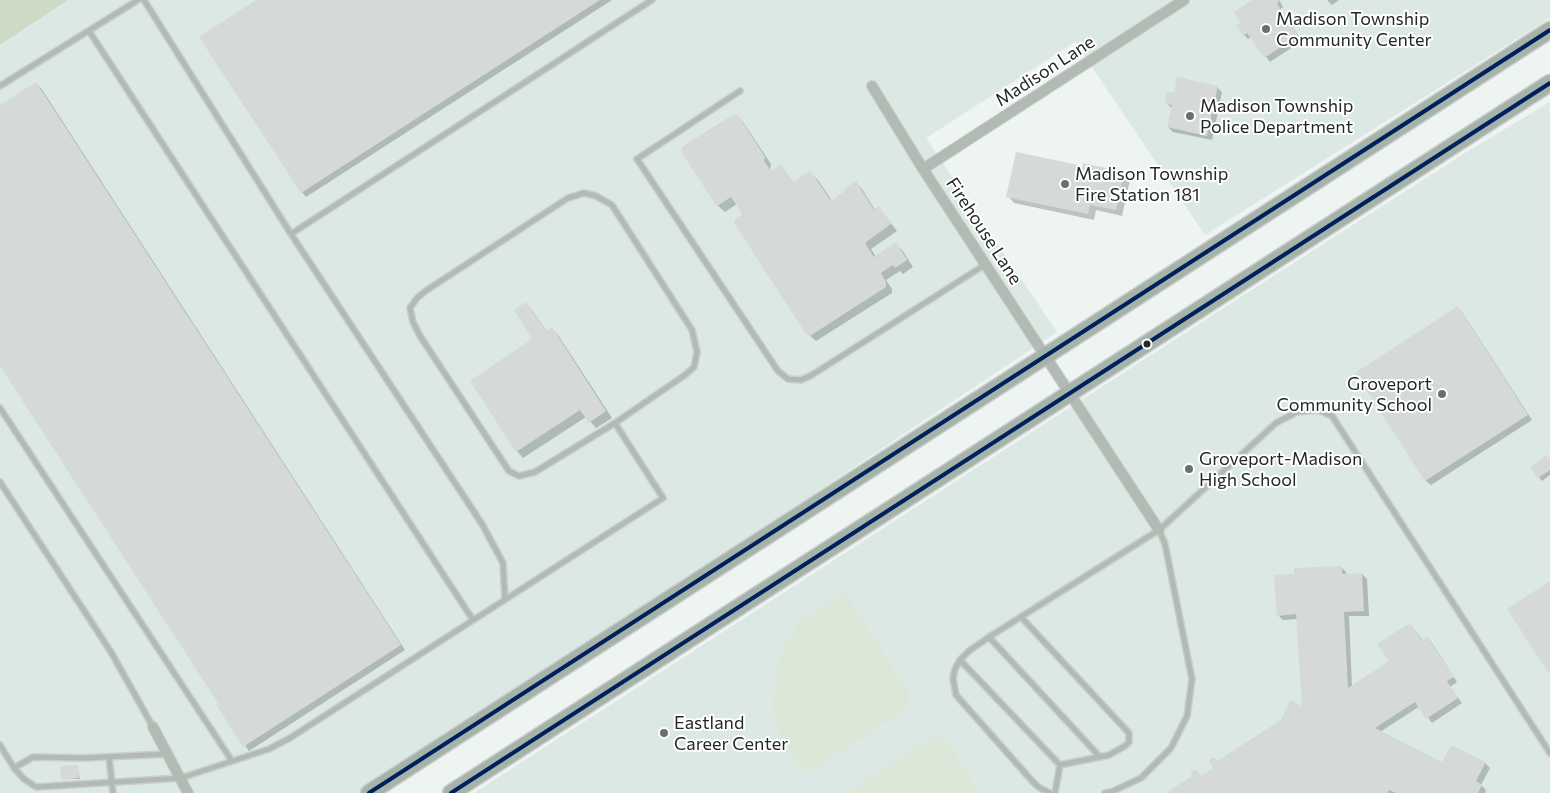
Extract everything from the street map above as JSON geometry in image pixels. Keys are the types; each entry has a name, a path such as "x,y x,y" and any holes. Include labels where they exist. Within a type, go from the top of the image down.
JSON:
{"main road":[{"path":"369,793 1550,30"},
{"path":"451,793 1550,83"}],"street":[{"name":"Madison Lane","path":"923,169 1184,0"},
{"name":"Firehouse Lane","path":"872,86 923,169 1159,530"},
{"path":"154,727 188,793"}],"lane":[{"path":"0,86 138,0"},
{"path":"144,0 291,234 482,524 504,563 505,599"},
{"path":"291,234 652,0"},
{"path":"88,31 473,620"},
{"path":"740,91 637,159 778,371 788,379 801,380 812,375 986,264"},
{"path":"584,193 596,196 612,205 692,330 697,352 694,367 685,375 615,423 535,472 519,476 509,471 420,336 413,322 410,308 416,298 427,290 568,198 584,193"},
{"path":"0,408 232,760"},
{"path":"1050,793 1033,782 956,695 953,678 960,660 989,637 1159,530 1276,423 1297,412 1318,410 1332,416 1550,753"},
{"path":"0,745 14,768 24,779 36,787 181,778 269,749 290,738 663,498 615,423"},
{"path":"0,482 111,652 154,727"},
{"path":"1105,793 1112,792 1141,778 1172,748 1187,716 1192,679 1165,544 1159,530"},
{"path":"1021,617 1129,733 1129,742 1109,755 1060,765"},
{"path":"989,637 1100,757"},
{"path":"960,660 1060,765"},
{"path":"14,768 33,757 109,757 168,754"},
{"path":"109,757 113,793"},
{"path":"1055,793 1060,765"}],"shaded area":[{"path":"68,0 1550,0 1550,18 1205,235 1075,42 926,138 1057,332 365,793 0,793 0,45"},
{"name":"Groveport-Madison High School","path":"1550,102 1550,793 474,793 1281,271 1465,153"}],"green space":[{"path":"0,0 68,0 0,45"},
{"path":"845,593 910,695 908,708 806,774 777,729 773,705 776,670 786,644 800,622"},
{"path":"935,736 946,740 980,793 846,793"}],"building":[{"path":"256,0 600,0 301,193 199,37"},
{"name":"Madison Township Community Center","path":"1252,0 1278,0 1277,4 1298,36 1264,58 1247,33 1243,36 1236,25 1240,22 1234,12"},
{"name":"Madison Township Police Department","path":"1177,77 1218,86 1207,136 1167,127 1172,105 1165,104 1167,91 1174,93"},
{"path":"36,82 401,645 243,747 216,704 218,703 0,366 0,105"},
{"path":"734,114 738,115 765,157 764,161 771,171 781,164 793,182 811,172 831,201 856,181 874,210 879,206 891,224 865,243 874,257 896,242 907,260 895,268 893,265 881,273 886,282 886,287 810,336 806,334 734,223 735,219 743,214 731,197 716,205 681,152 682,147"},
{"name":"Madison Township Fire Station 181","path":"1016,152 1083,166 1083,163 1124,172 1116,210 1090,205 1088,214 1006,197"},
{"path":"526,302 546,331 552,327 606,411 589,423 580,410 516,452 470,381 532,339 514,310"},
{"name":"Groveport Community School","path":"1458,306 1528,415 1425,481 1355,373"},
{"path":"1546,455 1550,460 1550,470 1538,478 1530,467"},
{"path":"1342,566 1342,574 1362,573 1364,611 1344,612 1348,688 1389,661 1377,644 1410,623 1422,641 1427,636 1454,677 1447,681 1458,698 1426,719 1415,702 1375,728 1442,762 1451,745 1486,762 1476,781 1482,785 1478,793 1396,793 1389,790 1387,793 1166,793 1192,776 1192,770 1197,770 1201,776 1213,768 1209,762 1211,758 1215,758 1217,761 1281,720 1290,700 1302,706 1296,614 1277,616 1274,575 1294,574 1294,568"},
{"path":"1550,581 1550,675 1507,609"},
{"path":"78,765 79,778 61,780 60,766"}],"transit line":[{"path":"369,793 1550,30"},
{"path":"451,793 1550,83"}],"place":[{"name":"Madison Township Community Center","path":"1266,29"},
{"name":"Madison Township Police Department","path":"1190,116"},
{"name":"Madison Township Fire Station 181","path":"1065,184"},
{"name":"Groveport Community School","path":"1442,394"},
{"name":"Groveport-Madison High School","path":"1189,469"},
{"name":"Eastland Career Center","path":"664,733"}]}
